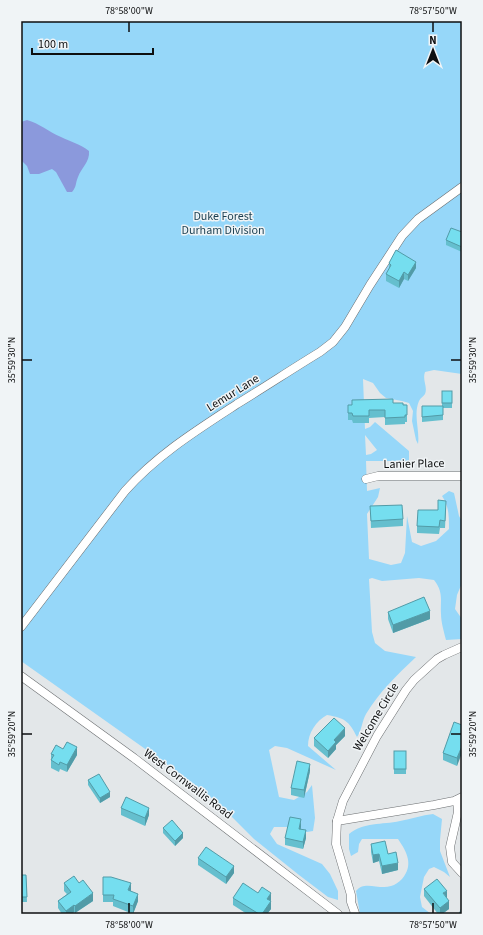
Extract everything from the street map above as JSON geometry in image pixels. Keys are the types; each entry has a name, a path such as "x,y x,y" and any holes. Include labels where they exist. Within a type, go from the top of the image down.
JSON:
{"street":[{"name":"Lemur Lane","path":"21,627 125,491 140,475 188,435 320,352 333,342 346,327 370,285 402,236 418,219 462,187"},
{"name":"Lanier Place","path":"366,479 378,476 462,476"},
{"name":"Welcome Circle","path":"354,914 351,895 336,844 337,821 343,801 377,736 406,690 414,680 437,659 462,647"},
{"name":"West Cornwallis Road","path":"21,676 134,758 338,914"},
{"path":"337,821 434,806 460,798 450,847 452,862 462,873"}],"green space":[{"name":"Duke Forest Durham Division","path":"21,21 462,21 462,374 434,370 425,372 424,378 426,391 417,406 418,444 412,421 413,411 409,403 386,398 380,393 373,383 363,379 365,429 370,427 375,422 409,451 409,461 366,461 367,491 380,488 378,497 367,514 369,559 391,565 401,563 405,553 407,516 412,542 421,546 436,541 449,529 449,515 442,496 449,491 454,493 459,516 462,521 462,583 457,595 455,609 462,619 462,639 446,640 442,620 441,597 434,580 419,578 382,581 372,578 369,579 372,632 375,643 385,651 416,657 377,698 366,714 357,737 346,721 333,716 327,715 313,728 309,737 308,746 336,770 287,748 275,746 269,750 279,797 294,800 307,792 312,785 315,818 313,831 307,832 286,827 274,827 270,834 277,844 322,864 330,874 338,891 338,900 328,897 254,839 218,803 182,775 21,661","holes":["365,435 377,450 366,455"]},
{"path":"433,814 442,819 440,851 450,877 434,867 429,869 424,877 420,897 422,907 431,914 360,914 356,891 363,886 386,887 397,883 406,874 408,869 408,859 398,839 362,839 359,844 358,852 351,856 349,849 349,834 360,827"}],"shaded area":[{"path":"27,120 36,123 89,151 88,158 79,174 72,192 67,192 56,172 52,169 39,174 30,174 27,166 21,160 21,122"}],"building":[{"path":"451,228 462,232 462,247 446,240"},
{"path":"396,250 416,262 408,275 404,272 399,281 386,274 391,265 389,263"},
{"path":"442,391 452,391 452,403 442,403"},
{"path":"393,399 393,403 403,403 403,405 407,405 407,415 405,415 405,417 385,418 385,410 369,410 369,416 353,416 352,413 348,413 348,405 352,405 352,400"},
{"path":"422,406 443,406 443,415 422,417"},
{"path":"438,500 446,501 445,521 440,520 439,527 417,526 418,510 438,510"},
{"path":"402,505 403,519 371,521 370,506"},
{"path":"424,597 430,611 393,625 388,612"},
{"path":"334,718 345,728 334,740 336,742 328,751 314,738"},
{"path":"454,722 462,725 462,746 457,758 443,753"},
{"path":"67,742 77,747 67,765 60,762 59,765 51,760 54,755 51,754 56,745 63,749"},
{"path":"394,751 406,751 406,769 394,769"},
{"path":"297,761 310,764 304,790 291,788"},
{"path":"99,774 110,792 100,798 88,780"},
{"path":"126,797 149,808 145,818 121,808"},
{"path":"290,817 301,819 299,829 306,830 303,842 285,838"},
{"path":"172,820 183,833 175,841 163,828"},
{"path":"385,841 388,854 396,852 398,863 382,866 379,854 373,855 371,844"},
{"path":"206,847 234,866 226,877 198,858"},
{"path":"21,875 26,875 27,897 21,897"},
{"path":"74,876 79,883 83,880 93,893 66,911 58,901 71,892 64,883"},
{"path":"103,877 111,877 131,883 128,890 138,894 133,906 113,899 114,895 103,895"},
{"path":"437,879 447,891 443,893 449,901 440,908 424,889"},
{"path":"243,883 258,893 262,887 271,893 267,899 271,901 262,914 259,914 233,898"}]}
